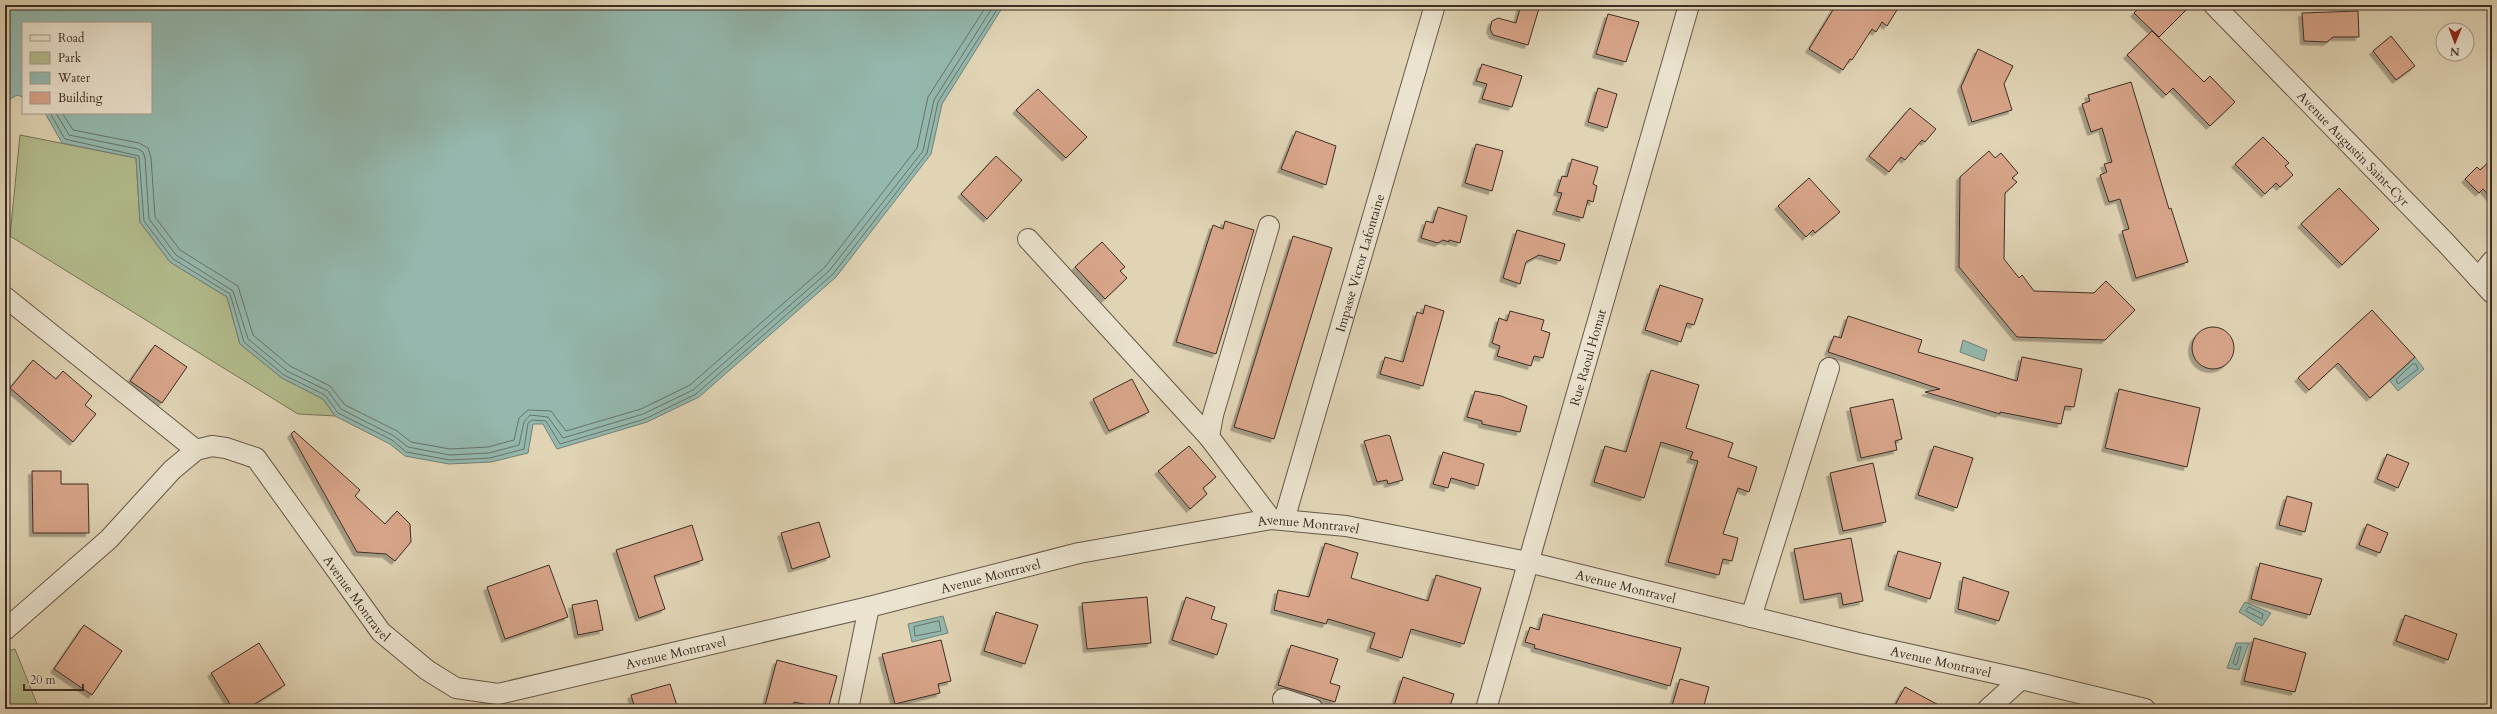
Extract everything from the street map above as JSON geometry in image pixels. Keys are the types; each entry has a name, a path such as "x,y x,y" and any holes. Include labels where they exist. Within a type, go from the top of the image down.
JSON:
{"street":[{"name":"Impasse Victor Lafontaine","path":"1278,520 1435,5"},
{"name":"Rue Raoul Homat","path":"1486,709 1689,5"},
{"name":"Avenue Augustin Saint-Cyr","path":"2214,5 2492,293"},
{"path":"1209,437 1213,415 1269,226"},
{"path":"1028,239 1209,437 1278,520"},
{"path":"2478,278 2492,261"},
{"path":"5,297 196,450"},
{"path":"1751,617 1829,368"},
{"name":"Avenue Montravel","path":"5,630 109,539 172,470 196,450 212,446 226,448 256,458 381,632 427,670 456,688 500,702 1092,550 1278,520 1346,526 1528,562 1858,643 2021,679 2145,709"},
{"path":"848,709 869,607"},
{"path":"1988,709 2021,679"},
{"path":"1283,699 1313,709"}],"green space":[{"path":"20,135 136,158 140,222 170,262 227,297 240,344 282,378 323,399 335,416 298,414 10,236"},
{"path":"15,649 39,709 5,709 5,652"}],"water":[{"path":"5,5 1004,5 942,104 931,154 836,277 699,397 647,422 557,449 543,424 533,424 528,453 491,462 449,464 405,456 390,444 335,416 323,399 282,378 240,344 227,297 170,262 140,222 136,158 62,143 46,114 152,114 152,22 22,22 22,97 17,95 5,102 8,90 5,89"},
{"path":"1963,340 1987,350 1984,361 1960,352"},
{"path":"2415,357 2424,369 2398,391 2389,380"},
{"path":"2245,602 2271,613 2262,626 2239,612"},
{"path":"943,616 948,633 912,642 908,624"},
{"path":"2236,643 2249,643 2239,670 2227,668"}],"building":[{"path":"1521,5 1540,5 1528,45 1493,35 1490,29 1492,21 1498,18 1516,23"},
{"path":"1836,5 1900,5 1887,26 1882,22 1876,32 1872,29 1852,60 1850,59 1843,70 1809,49"},
{"path":"2142,5 2191,5 2159,37 2134,13"},
{"path":"2358,11 2359,37 2333,37 2327,42 2304,41 2302,13"},
{"path":"1608,14 1639,22 1626,62 1596,54"},
{"path":"2152,31 2204,82 2210,76 2235,102 2210,126 2173,88 2166,95 2127,55"},
{"path":"2391,36 2415,66 2396,80 2373,51"},
{"path":"1978,49 2013,66 2004,84 2012,110 1972,122 1961,87"},
{"path":"1482,64 1522,76 1512,107 1482,99 1487,84 1476,81"},
{"path":"2131,82 2169,209 2171,208 2188,262 2136,278 2122,231 2129,229 2120,199 2109,202 2100,175 2107,172 2104,164 2112,162 2102,128 2091,132 2082,104 2090,101 2088,95"},
{"path":"1598,88 1617,94 1607,128 1588,122"},
{"path":"1038,89 1087,137 1066,158 1016,110"},
{"path":"1910,108 1936,129 1925,142 1922,140 1905,160 1901,157 1889,172 1869,156"},
{"path":"1296,131 1336,146 1326,185 1281,169"},
{"path":"2263,137 2289,163 2285,166 2293,175 2280,187 2276,183 2265,194 2235,164"},
{"path":"1476,144 1503,151 1492,191 1465,183"},
{"path":"1989,151 1995,158 2001,153 2018,173 2012,178 2017,182 2005,193 2004,259 2019,278 2022,275 2034,291 2094,293 2106,281 2135,310 2105,340 2017,337 1959,267 1960,177"},
{"path":"996,156 1022,180 987,219 961,194"},
{"path":"1572,159 1598,167 1593,184 1597,186 1593,202 1588,200 1583,218 1556,211 1562,193 1557,192 1562,176 1567,177"},
{"path":"2492,159 2492,199 2483,189 2479,193 2465,179 2477,167 2480,170"},
{"path":"1809,178 1840,212 1815,233 1813,230 1806,237 1778,206"},
{"path":"2339,188 2379,229 2342,265 2301,224"},
{"path":"1438,207 1467,216 1460,243 1443,240 1438,243 1421,238 1426,221 1433,223"},
{"path":"1225,221 1254,230 1216,354 1176,342 1213,225 1223,229"},
{"path":"1517,230 1565,244 1560,261 1539,255 1526,262 1520,284 1503,278"},
{"path":"1293,236 1332,248 1274,439 1234,427"},
{"path":"1102,242 1125,267 1120,271 1127,278 1105,299 1075,267"},
{"path":"1660,285 1703,299 1694,325 1687,323 1681,342 1645,330"},
{"path":"1425,305 1444,311 1423,386 1380,374 1385,357 1403,362 1417,312 1423,314"},
{"path":"2372,310 2415,357 2370,398 2338,363 2309,390 2298,378"},
{"path":"1510,311 1544,320 1541,330 1550,333 1543,358 1534,356 1531,366 1497,356 1500,346 1492,343 1499,318 1507,321"},
{"path":"1848,316 1922,340 1918,352 2017,381 2022,357 2082,369 2074,407 2065,406 2061,424 2000,412 2000,414 1925,392 1940,389 1828,352 1834,336 1841,338"},
{"path":"2209,327 2217,327 2225,330 2231,336 2234,348 2231,360 2225,366 2217,369 2209,369 2201,366 2195,360 2192,352 2192,344 2195,336 2201,330"},
{"path":"155,345 187,367 162,403 130,381"},
{"path":"33,360 56,379 63,371 92,396 85,405 96,414 73,442 10,388"},
{"path":"1651,370 1699,385 1686,428 1733,443 1728,457 1757,467 1749,492 1738,488 1723,534 1738,538 1732,561 1723,559 1719,575 1668,562 1698,461 1690,459 1693,452 1661,442 1644,498 1594,482 1605,446 1626,452"},
{"path":"1132,379 1149,412 1109,431 1093,399"},
{"path":"2119,389 2200,408 2187,467 2105,448"},
{"path":"1475,391 1501,396 1527,406 1520,432 1482,424 1482,421 1467,417"},
{"path":"1893,399 1902,439 1895,441 1897,450 1861,458 1850,408"},
{"path":"294,431 360,490 355,496 385,524 397,511 410,524 411,542 395,561 386,554 357,552 291,434"},
{"path":"1387,435 1390,436 1403,480 1388,484 1387,480 1377,482 1364,441"},
{"path":"1189,446 1216,477 1203,488 1207,494 1190,509 1158,471"},
{"path":"1934,446 1973,458 1957,508 1918,495"},
{"path":"1443,452 1484,464 1478,486 1451,478 1448,488 1433,484"},
{"path":"2387,454 2409,463 2398,488 2377,479"},
{"path":"1873,463 1886,522 1843,531 1830,473"},
{"path":"32,471 61,471 61,484 88,484 89,533 33,533"},
{"path":"2287,496 2312,503 2305,532 2279,525"},
{"path":"819,522 830,557 792,569 781,533"},
{"path":"2367,524 2388,533 2380,553 2359,545"},
{"path":"692,525 703,560 654,576 665,609 639,618 616,550"},
{"path":"1851,538 1863,601 1843,605 1841,593 1804,600 1794,549"},
{"path":"1325,543 1358,553 1351,578 1428,601 1436,575 1481,588 1464,644 1411,629 1402,658 1370,648 1375,633 1328,619 1326,624 1274,610 1278,590 1309,597"},
{"path":"1898,551 1941,563 1930,599 1888,586"},
{"path":"2260,563 2322,579 2310,615 2251,599"},
{"path":"549,565 568,617 505,639 487,587"},
{"path":"1963,577 2009,592 1999,621 1958,609"},
{"path":"1147,597 1151,643 1087,649 1082,603"},
{"path":"1186,597 1215,607 1211,619 1227,624 1217,655 1172,640"},
{"path":"597,600 603,630 578,635 572,605"},
{"path":"996,612 1038,625 1025,664 984,651"},
{"path":"1543,614 1681,648 1670,686 1534,648 1535,645 1525,642 1530,627 1539,630"},
{"path":"2405,615 2457,634 2448,660 2396,641"},
{"path":"84,625 122,651 92,695 54,669"},
{"path":"2254,638 2306,653 2295,692 2244,681"},
{"path":"941,640 951,681 938,684 940,693 895,704 882,654"},
{"path":"259,643 285,685 247,709 233,709 211,673"},
{"path":"1291,645 1338,659 1330,683 1340,686 1335,702 1278,685"},
{"path":"777,660 837,676 828,709 794,702 792,709 764,709"},
{"path":"1403,677 1454,694 1449,709 1393,709"},
{"path":"1680,679 1709,687 1703,709 1671,709"},
{"path":"670,684 678,709 635,709 631,695"},
{"path":"1905,687 1946,709 1893,709"}]}
